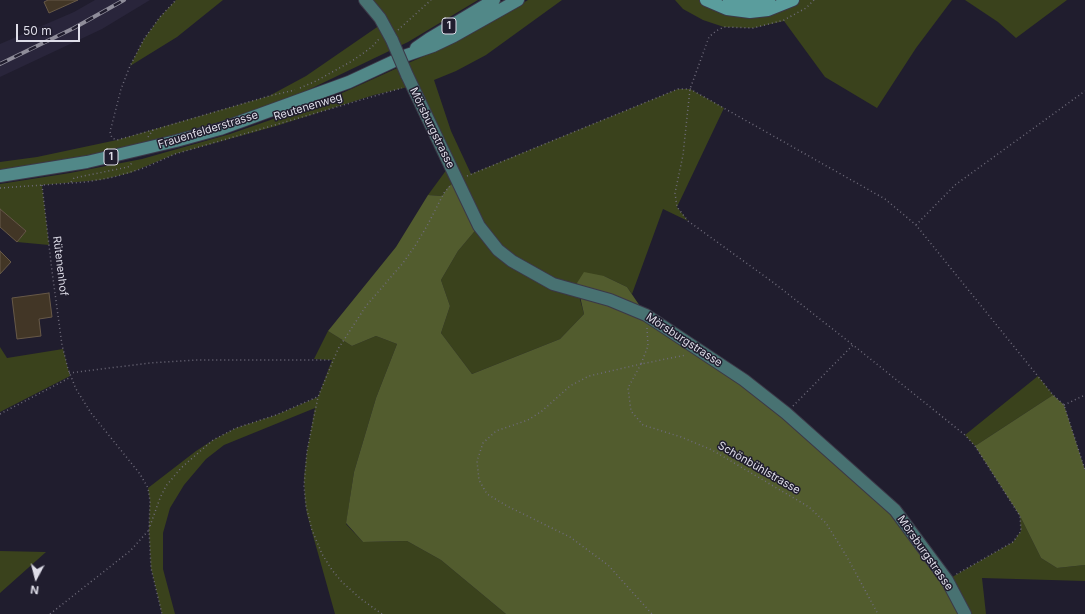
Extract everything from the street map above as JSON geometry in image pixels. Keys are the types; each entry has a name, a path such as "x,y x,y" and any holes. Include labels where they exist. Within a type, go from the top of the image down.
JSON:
{"highway":[{"path":"706,0 727,9 750,12 768,10 793,0"},
{"path":"729,0 748,2 769,0"}],"main road":[{"name":"Frauenfelderstrasse","path":"407,55 428,39 494,0"},
{"name":"Frauenfelderstrasse","path":"0,176 87,162 220,129 349,82 407,55 433,46 454,36 518,0"}],"street":[{"name":"Mörsburgstrasse","path":"365,0 380,18 387,39 410,80 480,226 498,250 512,261 553,284 610,300 646,315 744,380 786,413 895,510 947,580 965,614"}],"path":[{"path":"176,0 160,17 144,39 121,89 110,132 112,138 118,140 269,96 310,87"},
{"path":"296,90 316,81 352,61 372,47 387,39 431,0"},
{"path":"814,0 806,8 784,20 752,28 724,27 716,31 710,37 690,89 683,154 675,193 677,207 688,221 774,283 965,435 975,446 1020,516 1021,531 1014,542 947,580"},
{"name":"Reutenenweg","path":"0,188 100,180 130,173 175,154 276,126 374,95 410,80"},
{"path":"382,614 361,599 338,578 322,554 310,522 305,500 305,473 308,441 318,397 332,360 356,320 409,254 427,226 448,187 457,180 678,89 690,89 885,199 916,225 1053,394 1064,405 1085,470"},
{"path":"916,225 955,185 1085,92"},
{"path":"146,140 154,130"},
{"path":"71,182 74,178 128,167 132,163"},
{"name":"Rütenenhof","path":"42,185 63,349 69,373 76,389 91,413 145,482 148,488 150,501 149,530 151,568 162,614"},
{"name":"Schönbühlstrasse","path":"646,315 648,346 641,364 628,388 631,411 643,425 712,450 809,507 826,523 878,614"},
{"path":"786,413 853,345"},
{"path":"652,614 608,565 570,536 507,506 487,494 479,480 477,462 483,443 496,431 528,420 542,411 570,386 589,376 702,351"},
{"path":"69,373 196,360 332,360"},
{"path":"0,414 71,378"},
{"path":"1064,405 1085,395"},
{"path":"50,614 130,551 149,530 160,498 166,486 182,468 213,440 236,428 276,415 318,397"}],"shaded area":[{"path":"95,0 150,0 102,29 0,77 0,44 74,12"}],"green space":[{"path":"176,0 223,0 177,37 130,66 144,39 160,17"},
{"path":"365,0 478,0 408,42 306,91 237,117 164,138 105,152 0,170 0,162 37,157 117,140 269,96 306,76 383,23"},
{"path":"528,0 562,0 486,55 456,71 434,80 451,131 471,174 678,89 690,89 724,108 677,207 688,221 663,209 632,294 627,287 604,276 578,292 584,314 560,339 472,374 441,333 450,306 441,280 458,251 479,226 457,180 448,187 442,196 428,195 450,165 412,86 374,95 276,126 175,154 130,173 100,180 42,185 49,245 17,242 26,231 1,210 0,211 0,184 70,173 142,159 230,134 282,116 340,94 424,56 498,18"},
{"path":"675,0 952,0 916,48 877,108 825,77 784,21 753,28 724,27 703,20 683,9"},
{"path":"965,0 1067,0 1016,38 998,22"},
{"path":"457,180 479,226 458,251 441,280 450,306 441,333 472,374 560,339 584,314 577,283 584,272 604,276 627,287 646,315 702,351 895,510 965,614 506,614 441,560 407,541 363,542 346,523 354,472 376,398 397,344 376,336 352,346 328,331 396,247 428,195 442,196 448,187"},
{"path":"328,331 352,346 376,336 397,344 376,398 354,472 346,524 363,542 407,541 441,560 506,614 335,614 307,514 305,500 304,478 307,451 315,408 224,445 206,459 184,485 170,508 163,533 163,569 175,614 162,614 151,568 149,530 150,501 148,488 196,451 213,440 236,428 276,415 318,397 332,360 314,359"},
{"path":"0,347 7,358 63,349 70,376 0,412"},
{"path":"1038,376 1053,395 975,446 965,435"},
{"path":"1053,395 1064,405 1085,470 1085,565 1057,568 1041,558 1020,516 975,446"},
{"path":"1020,516 1041,558 1057,568 1085,565 1085,581 982,578 986,614 965,614 947,580 1013,542 1021,531"},
{"path":"0,551 46,552 0,593"}],"building":[{"path":"48,0 78,0 49,13 44,2"},
{"path":"0,209 26,231 17,242 0,227"},
{"path":"0,251 11,262 0,274"},
{"path":"49,293 52,317 39,319 41,336 17,339 12,298"}],"railway":[{"path":"0,64 74,28 124,0"}]}
